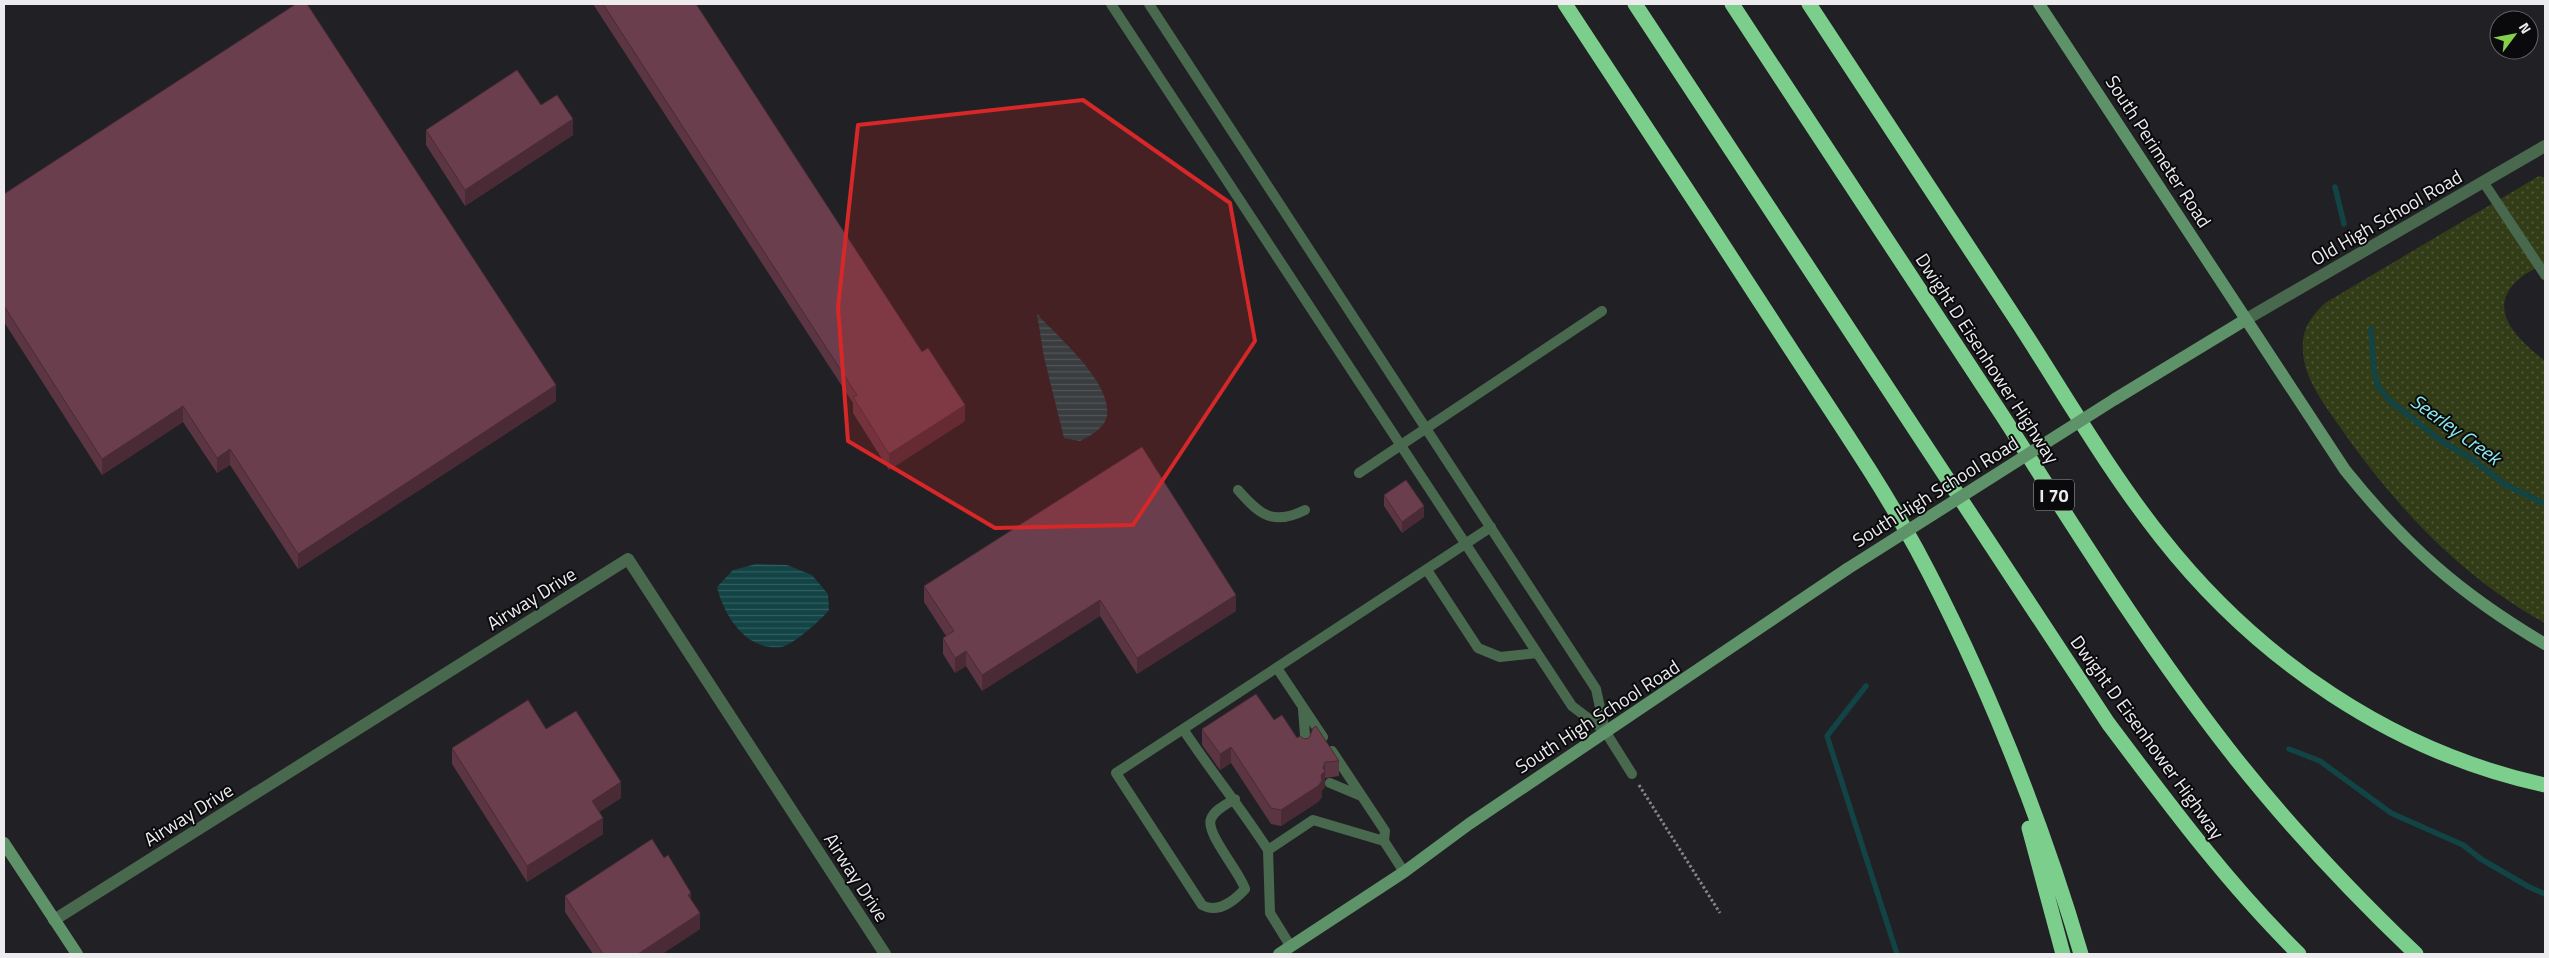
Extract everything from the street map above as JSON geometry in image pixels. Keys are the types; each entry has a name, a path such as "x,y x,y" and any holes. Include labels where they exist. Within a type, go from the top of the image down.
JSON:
{"highway":[{"path":"1565,4 1889,501 1955,626 2006,743 2058,883 2081,954"},
{"name":"Dwight D Eisenhower Highway","path":"1635,4 2108,723 2183,824 2248,900 2299,954"},
{"name":"Dwight D Eisenhower Highway","path":"1732,4 2060,504 2191,699 2228,749 2298,834 2366,906 2416,954"},
{"path":"1809,4 2137,505 2206,591 2262,643 2310,681 2342,701 2405,736 2446,754 2514,778 2545,785"},
{"path":"2006,743 2063,954"}],"street":[{"name":"South Perimeter Road","path":"2039,4 2133,143 2245,320"},
{"name":"Old High School Road","path":"2245,320 2394,232 2544,148"},
{"name":"South High School Road","path":"1279,954 1404,872 1446,839 1605,731 1673,688 1847,569 2115,399 2245,320"},
{"path":"2245,320 2345,470 2394,528 2426,560 2470,596 2545,644"},
{"name":"Airway Drive","path":"54,920 628,559 885,954"},
{"path":"4,843 77,954"}],"lane":[{"path":"1111,4 1572,706 1605,731"},
{"path":"1149,4 1596,689 1605,731 1632,774"},
{"path":"2484,183 2545,275"},
{"path":"1359,472 1602,311"},
{"path":"1238,490 1252,506 1265,515 1277,518 1290,517 1305,510"},
{"path":"1235,799 1216,812 1211,818 1210,825 1216,838 1242,878 1245,888 1238,896 1219,908 1210,909 1202,905 1116,773 1491,527"},
{"path":"1427,570 1478,648 1500,657 1537,653"},
{"path":"1277,668 1385,831 1384,841 1404,872"},
{"path":"1302,706 1306,748"},
{"path":"1183,729 1216,779 1235,799 1268,850 1270,913 1291,947"},
{"path":"1330,783 1362,797"},
{"path":"1268,850 1313,820 1384,841"}],"path":[{"path":"1632,774 1720,913"}],"highlighted area":[{"path":"1083,100 1230,203 1255,341 1133,525 995,528 848,441 838,307 858,125"}],"green space":[{"path":"2539,176 2545,178 2545,263 2519,279 2509,291 2504,302 2505,314 2517,335 2545,361 2545,623 2514,605 2485,584 2431,537 2406,511 2361,456 2327,408 2309,376 2303,353 2304,335 2308,325 2313,316 2325,303"}],"water":[{"path":"1037,314 1070,347 1093,375 1106,403 1107,416 1103,425 1096,432 1080,441 1064,438 1044,357"},
{"path":"756,564 787,565 812,575 828,594 829,610 806,632 781,647 768,647 747,637 731,620 720,598 717,587 733,570"}],"building":[{"path":"296,4 307,4 556,385 298,554 230,449 217,458 183,406 102,459 4,306 4,194"},
{"path":"603,4 696,4 922,352 928,348 965,405 889,454 853,397 857,395"},
{"path":"517,70 541,105 557,95 573,119 465,190 426,130"},
{"path":"1142,447 1236,595 1137,658 1100,600 982,675 966,651 955,658 943,638 954,631 924,586"},
{"path":"1406,480 1424,506 1402,522 1384,495"},
{"path":"1256,694 1274,720 1282,715 1297,738 1300,736 1304,739 1309,738 1313,728 1316,726 1339,761 1325,762 1323,768 1325,771 1321,775 1322,781 1318,786 1281,810 1271,808 1231,747 1220,754 1202,729"},
{"path":"528,700 546,729 576,711 621,782 592,801 603,818 527,866 452,748"},
{"path":"652,839 664,858 668,855 691,893 688,895 700,913 638,954 603,954 565,896"}],"waterway":[{"name":"Seerley Creek","path":"2335,187 2344,224"},
{"name":"Seerley Creek","path":"2371,329 2374,371 2378,386 2390,401 2444,443 2471,458 2504,484 2545,504"},
{"path":"1866,686 1827,736 1897,954"},
{"path":"2289,749 2320,761 2391,813 2463,845 2481,859 2529,887 2545,894"}]}
